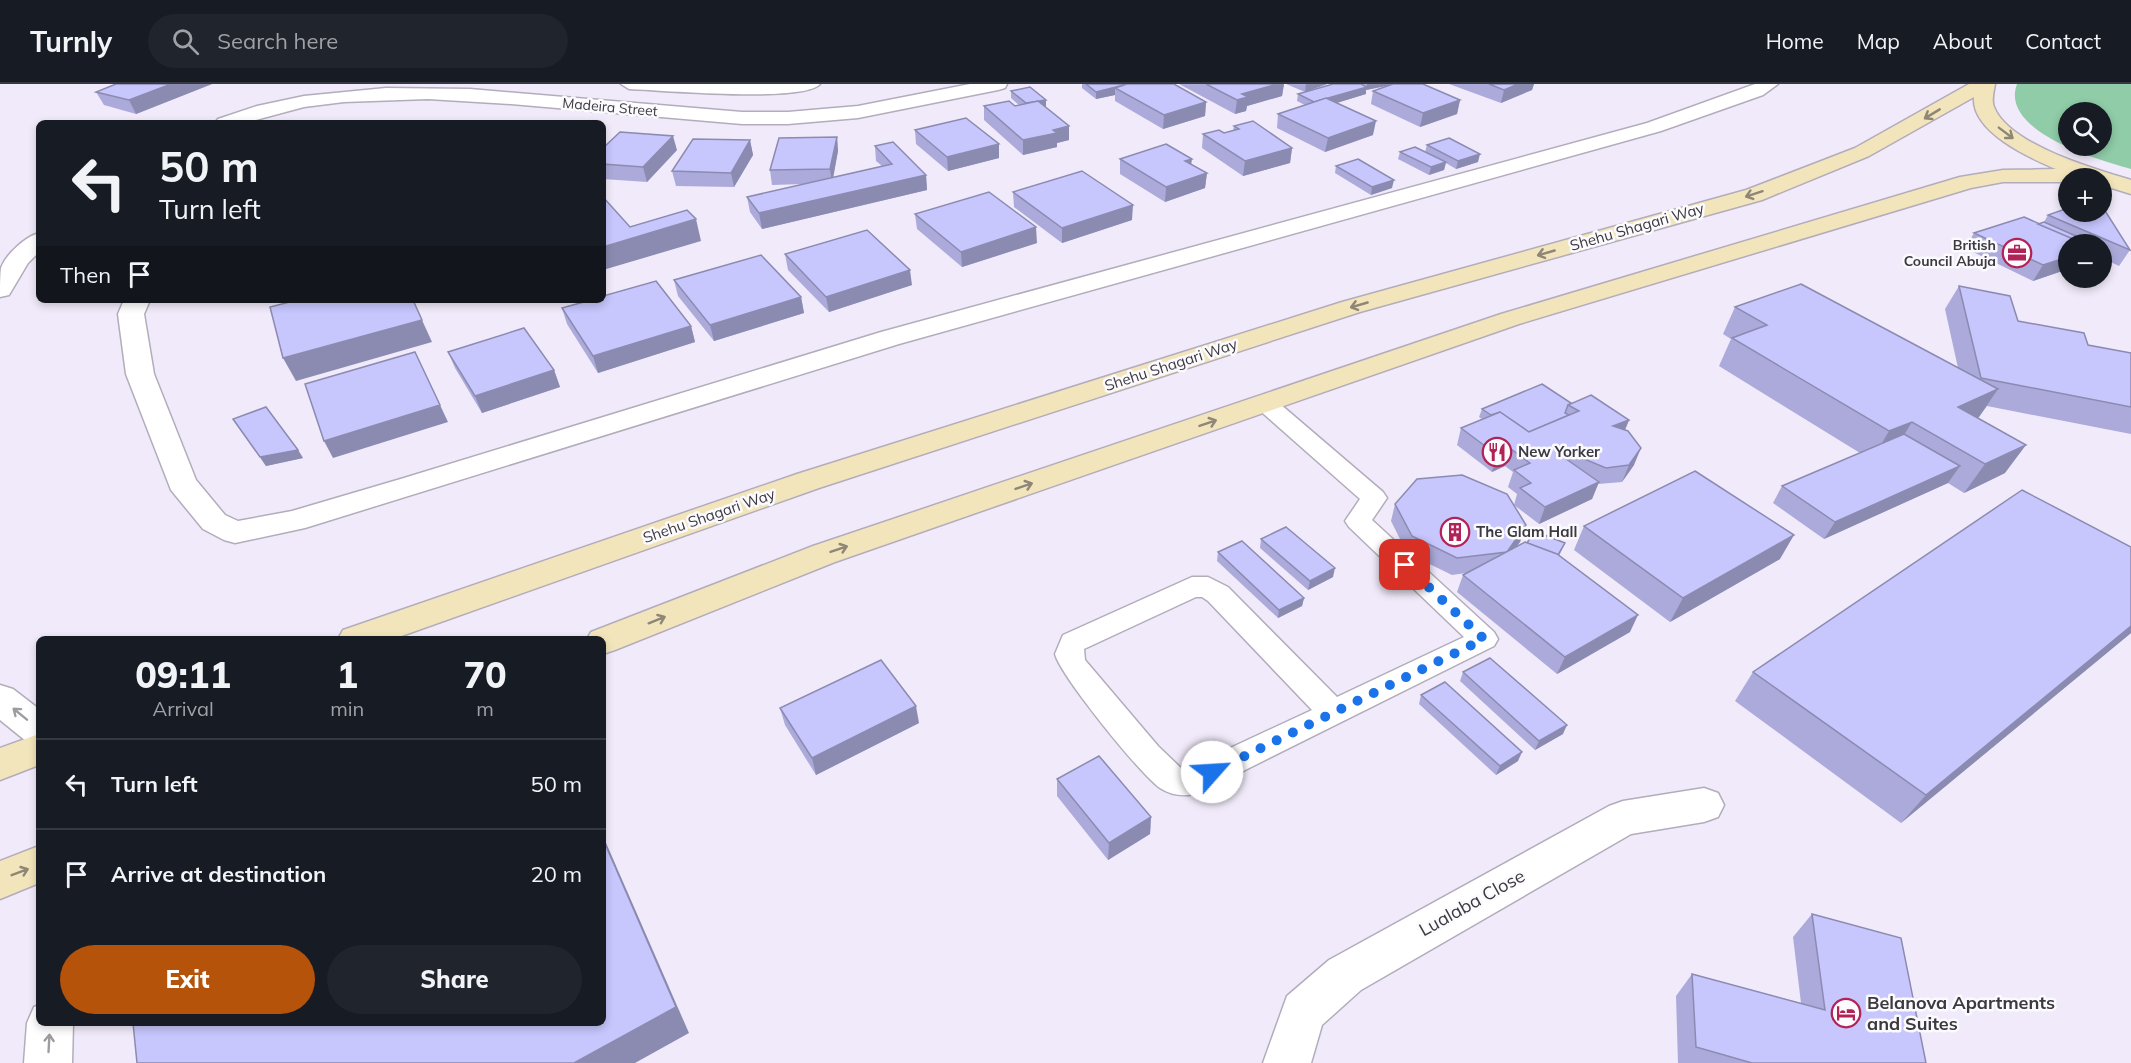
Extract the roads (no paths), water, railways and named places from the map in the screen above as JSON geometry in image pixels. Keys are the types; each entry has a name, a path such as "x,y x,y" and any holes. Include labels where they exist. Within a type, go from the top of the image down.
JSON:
{"main road":[{"path":"1984,84 1982,104 1992,122 2018,142 2073,168"},
{"name":"Shehu Shagari Way","path":"364,636 808,481 1351,307 1754,195 1862,152 1984,84"},
{"path":"606,640 824,554 1510,319 1968,182 2003,176 2058,175"},
{"path":"2112,182 2131,187"},
{"path":"0,764 36,750"},
{"path":"0,880 36,865"}],"street":[{"name":"Madeira Street","path":"233,120 284,100 329,91 371,88 467,93 621,109 742,118 788,118 858,112 998,84"},
{"path":"136,303 131,314 140,374 182,483 214,522 235,532 294,521 890,338 1654,127 1756,91 1769,84"},
{"path":"284,100 299,117 296,120"},
{"path":"606,124 621,109"},
{"path":"0,290 18,260 36,243"},
{"path":"0,699 36,728"},
{"name":"Lualaba Close","path":"1287,1063 1303,1012 1345,975 1623,818 1704,805"},
{"path":"48,1063 50,1026"}],"lane":[{"path":"629,84 772,90 798,89 812,84"},
{"path":"1265,403 1374,498 1358,521 1484,639 1334,713 1192,782 1181,783 1170,778 1148,755 1068,656 1073,642 1192,587 1208,587 1218,594 1334,713"}],"place":[{"name":"British Council Abuja","path":"2017,253"},
{"name":"New Yorker","path":"1497,452"},
{"name":"The Glam Hall","path":"1455,532"},
{"name":"Belanova Apartments and Suites","path":"1846,1013"}]}
